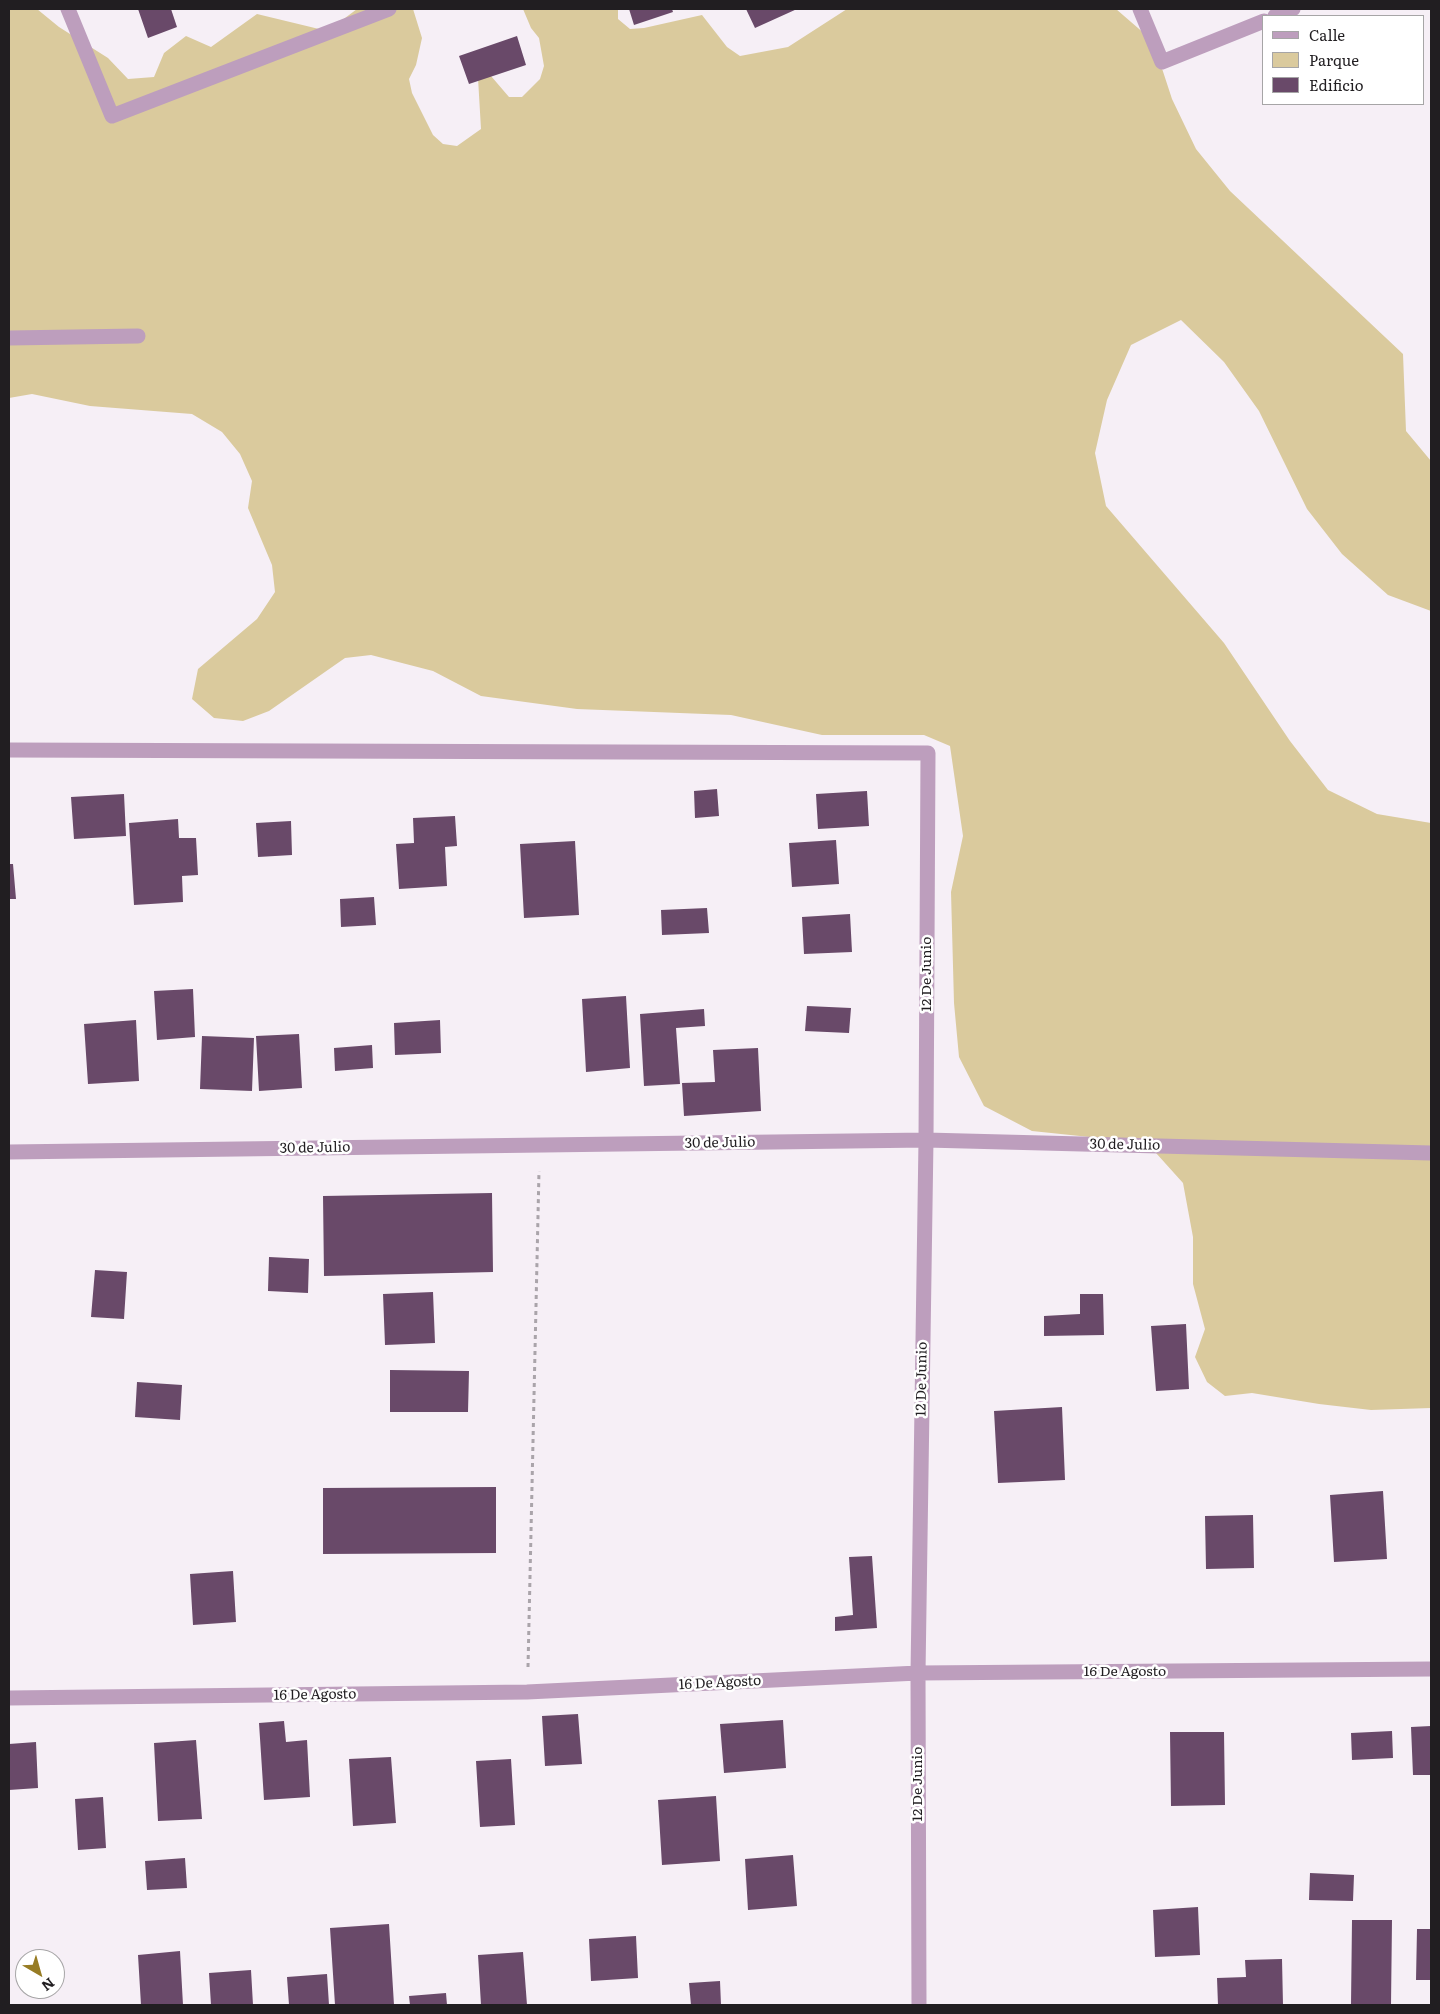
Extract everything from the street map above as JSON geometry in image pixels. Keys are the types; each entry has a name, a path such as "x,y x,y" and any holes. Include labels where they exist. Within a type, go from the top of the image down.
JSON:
{"street":[{"path":"68,9 112,116 389,9"},
{"path":"1140,9 1162,62 1262,22"},
{"path":"1278,15 1293,9"},
{"path":"9,338 138,336"},
{"name":"12 De Junio","path":"9,750 928,753 926,1140 918,1673 919,2005"},
{"name":"30 de Julio","path":"9,1152 926,1140 1431,1153"},
{"name":"16 De Agosto","path":"9,1698 527,1692 918,1673 1431,1669"}],"path":[{"path":"527,1692 540,1145"}],"green space":[{"path":"9,9 37,9 59,27 108,58 128,79 154,77 164,53 186,36 211,47 257,14 319,29 333,27 357,9 413,9 422,38 416,65 409,79 412,93 433,135 443,144 457,146 481,129 478,78 491,76 509,97 522,97 540,79 544,66 539,38 531,28 523,9 618,9 618,19 630,29 644,28 702,15 727,47 740,56 788,47 847,9 1116,9 1153,41 1172,99 1196,149 1230,191 1403,354 1406,431 1431,461 1431,611 1388,595 1342,554 1307,509 1259,411 1224,362 1181,320 1131,345 1107,400 1095,453 1106,506 1224,643 1290,741 1328,790 1377,814 1431,823 1431,1408 1371,1410 1252,1393 1225,1396 1207,1382 1195,1357 1205,1329 1193,1284 1193,1237 1183,1183 1147,1143 1032,1131 984,1106 959,1057 954,1003 951,892 963,836 950,746 924,735 822,735 731,715 577,709 481,696 433,671 371,655 345,658 269,711 243,721 214,718 192,699 198,669 257,619 275,592 272,565 248,508 252,481 240,454 222,432 192,414 90,406 32,394 9,398"}],"building":[{"path":"138,9 171,9 177,27 148,38"},
{"path":"629,9 672,9 673,12 634,25"},
{"path":"746,9 797,9 755,28"},
{"path":"517,36 526,65 469,84 459,56"},
{"path":"717,789 719,816 695,818 694,791"},
{"path":"867,791 869,826 818,829 816,794"},
{"path":"124,794 126,836 74,839 71,797"},
{"path":"455,816 457,846 445,847 447,886 399,889 396,844 414,843 413,818"},
{"path":"178,819 179,838 196,838 198,875 182,876 183,902 134,905 129,823"},
{"path":"291,821 292,855 258,857 256,823"},
{"path":"836,840 839,884 792,887 789,843"},
{"path":"575,841 579,915 524,918 520,844"},
{"path":"9,864 13,864 16,899 9,899"},
{"path":"374,897 376,925 341,927 340,899"},
{"path":"707,908 709,933 662,935 661,910"},
{"path":"850,914 852,952 804,954 802,917"},
{"path":"193,989 195,1037 157,1040 154,991"},
{"path":"626,996 630,1068 586,1072 582,999"},
{"path":"807,1006 851,1008 849,1033 805,1031"},
{"path":"704,1009 705,1026 676,1028 680,1084 644,1086 640,1014"},
{"path":"136,1020 139,1081 88,1084 84,1024"},
{"path":"440,1020 441,1053 395,1055 394,1023"},
{"path":"299,1034 302,1088 259,1091 256,1036"},
{"path":"202,1036 254,1038 252,1091 200,1089"},
{"path":"372,1045 373,1068 335,1071 334,1048"},
{"path":"758,1048 761,1111 684,1116 682,1083 715,1082 713,1050"},
{"path":"492,1193 493,1272 324,1276 323,1196"},
{"path":"269,1257 309,1259 308,1293 268,1291"},
{"path":"95,1270 127,1272 124,1319 91,1317"},
{"path":"433,1292 435,1343 385,1345 383,1294"},
{"path":"1080,1294 1103,1294 1104,1335 1044,1336 1044,1316 1080,1314"},
{"path":"1186,1324 1189,1389 1156,1391 1151,1326"},
{"path":"390,1370 469,1371 468,1412 390,1412"},
{"path":"137,1382 182,1385 180,1420 135,1417"},
{"path":"1062,1407 1065,1480 998,1483 994,1411"},
{"path":"496,1487 496,1553 323,1554 323,1488"},
{"path":"1383,1491 1387,1559 1334,1562 1330,1495"},
{"path":"1253,1515 1254,1568 1206,1569 1205,1516"},
{"path":"872,1556 877,1628 835,1631 835,1617 853,1615 849,1557"},
{"path":"233,1571 236,1622 193,1625 190,1574"},
{"path":"578,1714 582,1764 545,1766 542,1716"},
{"path":"783,1720 786,1768 724,1773 720,1724"},
{"path":"284,1721 286,1742 307,1740 310,1797 264,1800 259,1723"},
{"path":"1431,1726 1431,1775 1413,1775 1411,1727"},
{"path":"1392,1731 1393,1758 1352,1760 1351,1733"},
{"path":"1170,1732 1224,1732 1225,1805 1171,1806"},
{"path":"196,1740 202,1819 158,1821 154,1743"},
{"path":"36,1742 38,1788 9,1790 9,1744"},
{"path":"391,1757 396,1823 353,1826 349,1759"},
{"path":"511,1759 515,1825 480,1827 476,1761"},
{"path":"716,1796 720,1861 662,1865 658,1800"},
{"path":"103,1797 106,1848 78,1850 75,1799"},
{"path":"793,1855 797,1906 748,1910 745,1859"},
{"path":"185,1858 187,1888 147,1890 145,1861"},
{"path":"1310,1873 1354,1875 1353,1901 1309,1900"},
{"path":"1198,1907 1200,1955 1155,1957 1153,1910"},
{"path":"1352,1920 1392,1920 1391,2005 1351,2005"},
{"path":"389,1924 394,2005 335,2005 330,1928"},
{"path":"1417,1929 1431,1929 1431,1980 1416,1980"},
{"path":"636,1936 638,1978 591,1981 589,1939"},
{"path":"180,1951 183,2005 141,2005 138,1955"},
{"path":"523,1952 527,2005 481,2005 478,1955"},
{"path":"1282,1959 1283,2005 1218,2005 1217,1978 1246,1977 1245,1960"},
{"path":"251,1970 253,2005 211,2005 209,1973"},
{"path":"327,1974 329,2005 289,2005 287,1977"},
{"path":"720,1981 721,2005 691,2005 689,1983"},
{"path":"446,1993 447,2005 410,2005 409,1996"}]}
